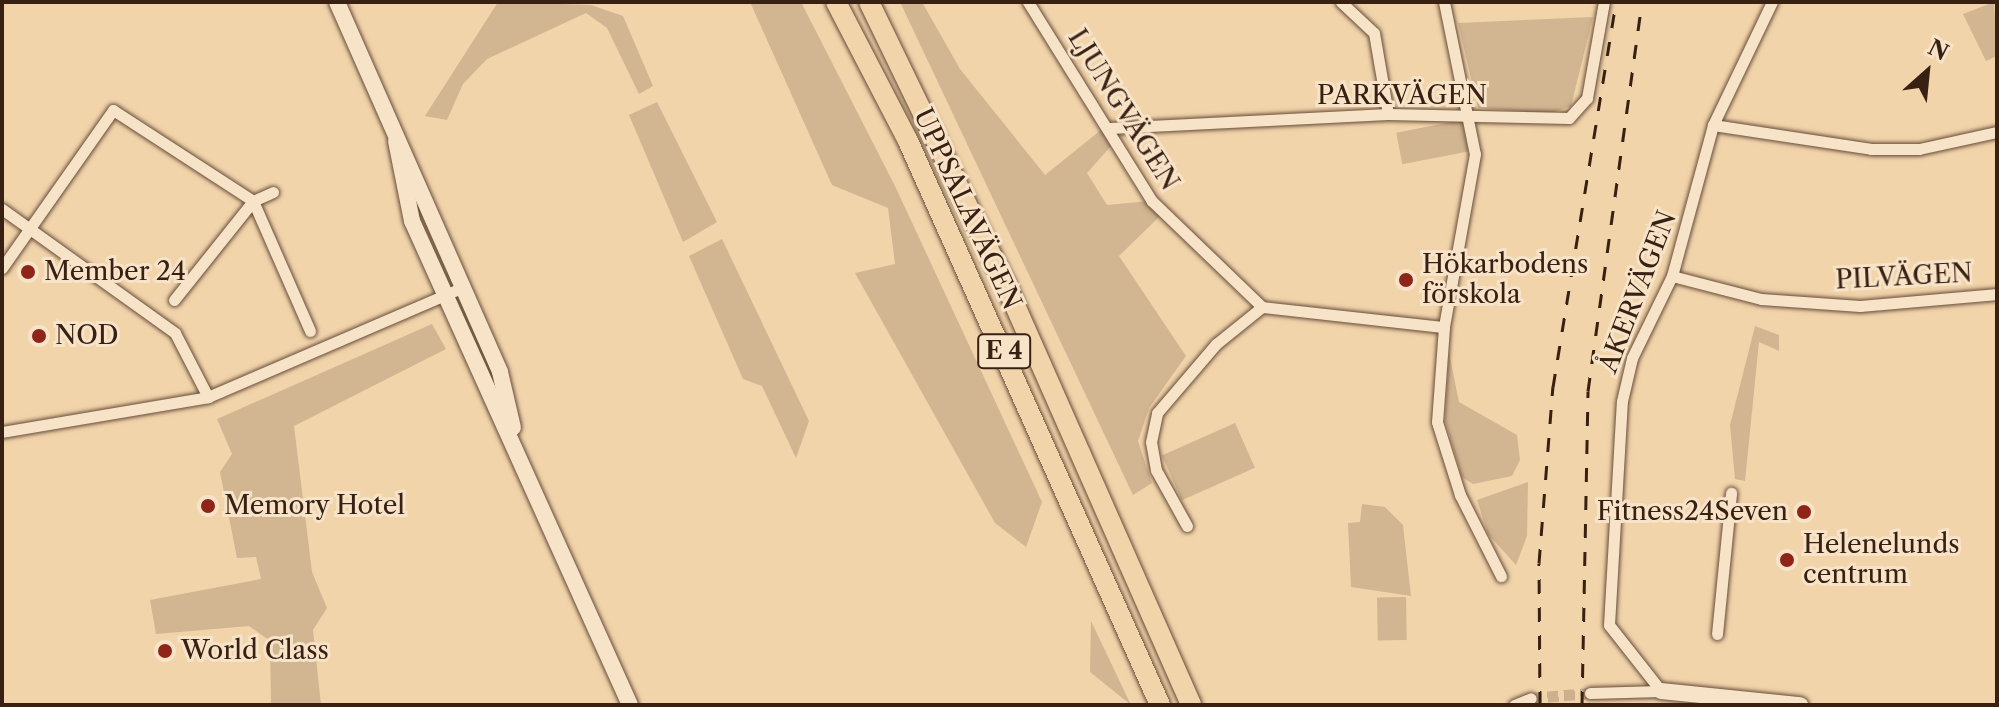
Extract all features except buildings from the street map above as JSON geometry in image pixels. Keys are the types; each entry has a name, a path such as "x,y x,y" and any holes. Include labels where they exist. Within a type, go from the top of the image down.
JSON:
{"highway":[{"name":"UPPSALAVÄGEN","path":"836,2 908,141 1160,705"},
{"name":"UPPSALAVÄGEN","path":"869,2 1000,271 1191,705"}],"street":[{"path":"337,2 500,372 518,450"},
{"name":"LJUNGVÄGEN","path":"1028,2 1110,128 1152,201 1262,307"},
{"path":"1341,2 1374,33 1388,114"},
{"path":"1444,2 1473,117 1473,195 1444,327 1439,443 1501,576"},
{"name":"PARKVÄGEN","path":"1110,128 1388,114 1569,118 1581,111 1604,2"},
{"name":"ÅKERVÄGEN","path":"1661,691 1609,625 1608,598 1622,401 1632,358 1672,276 1713,125 1772,2"},
{"path":"2,268 113,110 253,201 310,331"},
{"path":"1713,125 1871,149 1919,149 1997,132"},
{"path":"396,141 404,197 445,296 518,450 630,705"},
{"path":"174,300 253,201 273,192"},
{"path":"2,209 175,333 208,397"},
{"name":"PILVÄGEN","path":"1672,276 1761,299 1860,306 1997,294"},
{"path":"2,432 208,397 464,287"},
{"path":"1187,526 1156,470 1151,442 1157,413 1216,344 1262,307 1444,327"},
{"path":"1717,634 1731,493"},
{"path":"1590,693 1661,691 1800,705"},
{"path":"1514,705 1531,698"}],"shaded area":[{"path":"498,2 591,5 623,16 653,86 639,94 607,28 586,13 487,59 463,84 447,120 425,116"},
{"path":"750,2 801,2 895,186 1042,502 1026,547 995,523 855,273 895,264 888,208 832,185"},
{"path":"900,2 922,2 960,69 1045,175 1101,130 1111,146 1087,173 1107,205 1149,201 1160,216 1119,256 1186,356 1149,408 1138,441 1152,483 1133,495"},
{"path":"1994,2 1997,56 1986,61 1963,14"},
{"path":"1593,17 1571,106 1551,113 1478,108 1458,23"},
{"path":"657,102 717,222 683,242 629,115"},
{"path":"1462,120 1468,151 1402,164 1396,133"},
{"path":"722,239 809,421 796,458 762,386 743,379 689,256"},
{"path":"432,324 446,349 294,426 312,572 327,608 313,630 321,705 271,705 270,641 249,626 156,634 150,600 261,579 256,557 237,558 220,472 232,454 217,419"},
{"path":"1755,326 1779,335 1779,351 1759,342 1745,481 1735,479 1730,425"},
{"path":"1449,353 1459,402 1517,435 1520,460 1512,476 1473,484 1462,477 1445,420"},
{"path":"1235,423 1255,468 1182,500 1162,456"},
{"path":"1528,482 1527,536 1516,565 1488,534 1477,500"},
{"path":"1362,504 1385,507 1403,525 1411,596 1351,587 1348,523 1360,522"},
{"path":"1406,597 1407,640 1378,640 1377,598"},
{"path":"1091,621 1131,705 1090,672"}],"tunnel":[{"path":"1531,698 1590,693"}],"railway":[{"path":"1540,705 1539,563 1553,387 1616,2"},
{"path":"1582,705 1588,391 1642,2"}],"place":[{"name":"Member 24","path":"28,272"},
{"name":"Hökarbodens förskola","path":"1406,280"},
{"name":"NOD","path":"39,336"},
{"name":"Memory Hotel","path":"208,506"},
{"name":"Fitness24Seven","path":"1804,512"},
{"name":"Helenelunds centrum","path":"1787,560"},
{"name":"World Class","path":"165,651"}]}
